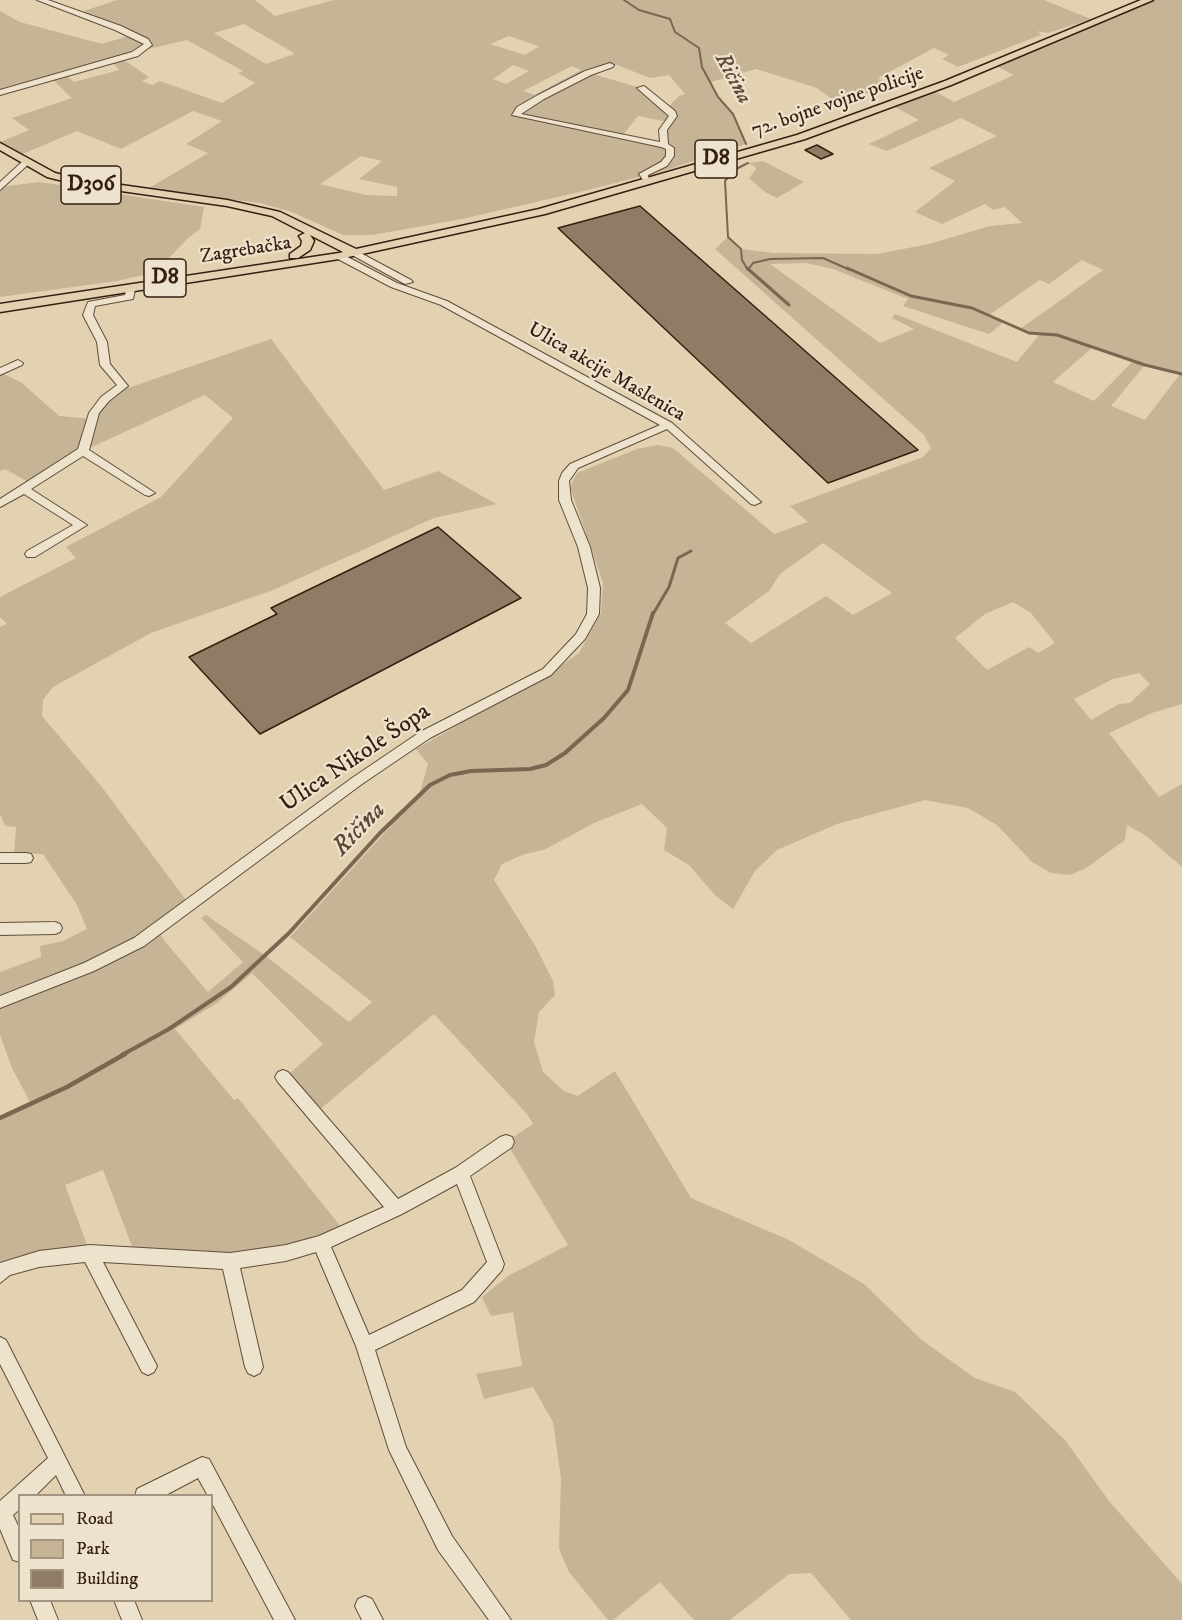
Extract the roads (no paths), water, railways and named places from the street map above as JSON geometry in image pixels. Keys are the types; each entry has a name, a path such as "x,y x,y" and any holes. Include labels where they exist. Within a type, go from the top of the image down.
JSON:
{"main road":[{"name":"72. bojne vojne policije","path":"385,243 713,160 845,116 975,67 1135,0"},
{"name":"72. bojne vojne policije","path":"343,251 541,212 801,137 899,102 1149,0"},
{"name":"D306","path":"0,146 51,175 79,182 227,203 285,217 322,234 343,251"},
{"name":"D306","path":"264,212 305,236 343,251"},
{"path":"322,234 350,240 385,243 379,252 378,265"},
{"path":"294,256 306,248 308,241 305,236"},
{"name":"Zagrebačka","path":"0,302 213,271 294,256 343,251"},
{"name":"Zagrebačka","path":"0,308 308,261 343,251"},
{"path":"308,261 357,265"}],"street":[{"path":"0,93 135,54 148,45 146,41 118,28 41,0"},
{"path":"610,65 541,97 520,109 516,115 670,148 670,156 664,164 644,174 646,178"},
{"path":"640,88 672,113 673,116 663,130 664,145"},
{"path":"0,186 27,162"},
{"name":"Ulica akcije Maslenica","path":"343,251 378,265 427,295 668,425 755,502"},
{"name":"Ulica akcije Maslenica","path":"343,251 357,265 394,285 427,295"},
{"path":"0,504 83,451 94,413 105,399 123,386 105,365 102,342 88,315 91,304 130,297 130,289"},
{"path":"0,372 18,363"},
{"path":"633,406 640,421 640,437"},
{"name":"Ulica Nikole Šopa","path":"0,1002 89,967 139,942 425,735 547,672 581,636 593,614 594,588 584,547 565,500 564,481 567,472 574,466 668,425"},
{"path":"83,451 149,493"},
{"path":"24,489 81,525 31,554"},
{"path":"0,858 26,858"},
{"path":"0,928 55,928"},
{"path":"283,1077 396,1209"},
{"path":"2,1270 39,1259 90,1253 230,1261 286,1253 321,1243 396,1209 461,1173 507,1142"},
{"path":"364,1346 468,1296 496,1264 461,1173"},
{"path":"321,1243 364,1346 398,1450 445,1543 501,1620"},
{"path":"90,1253 148,1366"},
{"path":"230,1261 254,1367"},
{"path":"0,1346 75,1494"},
{"path":"22,1494 59,1460"},
{"path":"148,1494 202,1466 285,1620"},
{"path":"18,1498 2,1512 18,1548"},
{"path":"41,1602 48,1620"},
{"path":"125,1602 132,1620"}],"waterway":[{"name":"Ričina","path":"624,0 639,10 670,19 675,32 699,48 702,67 718,97 733,114 746,144"},
{"path":"748,163 734,170 725,181 728,237 741,249 742,260 748,269"},
{"path":"748,269 753,263 770,259 823,258 850,270"},
{"path":"847,268 911,296 972,308 1029,333 1057,335 1145,365 1182,374"},
{"path":"748,269 789,305"},
{"name":"Ričina","path":"653,614 669,587 678,558 691,551"},
{"name":"Ričina","path":"122,1055 169,1029 231,987 289,933 380,833 430,785 450,775 471,771 530,769 546,765 565,753 604,718 628,690 653,613"},
{"name":"Ričina","path":"0,1118 67,1087 125,1054"}]}
